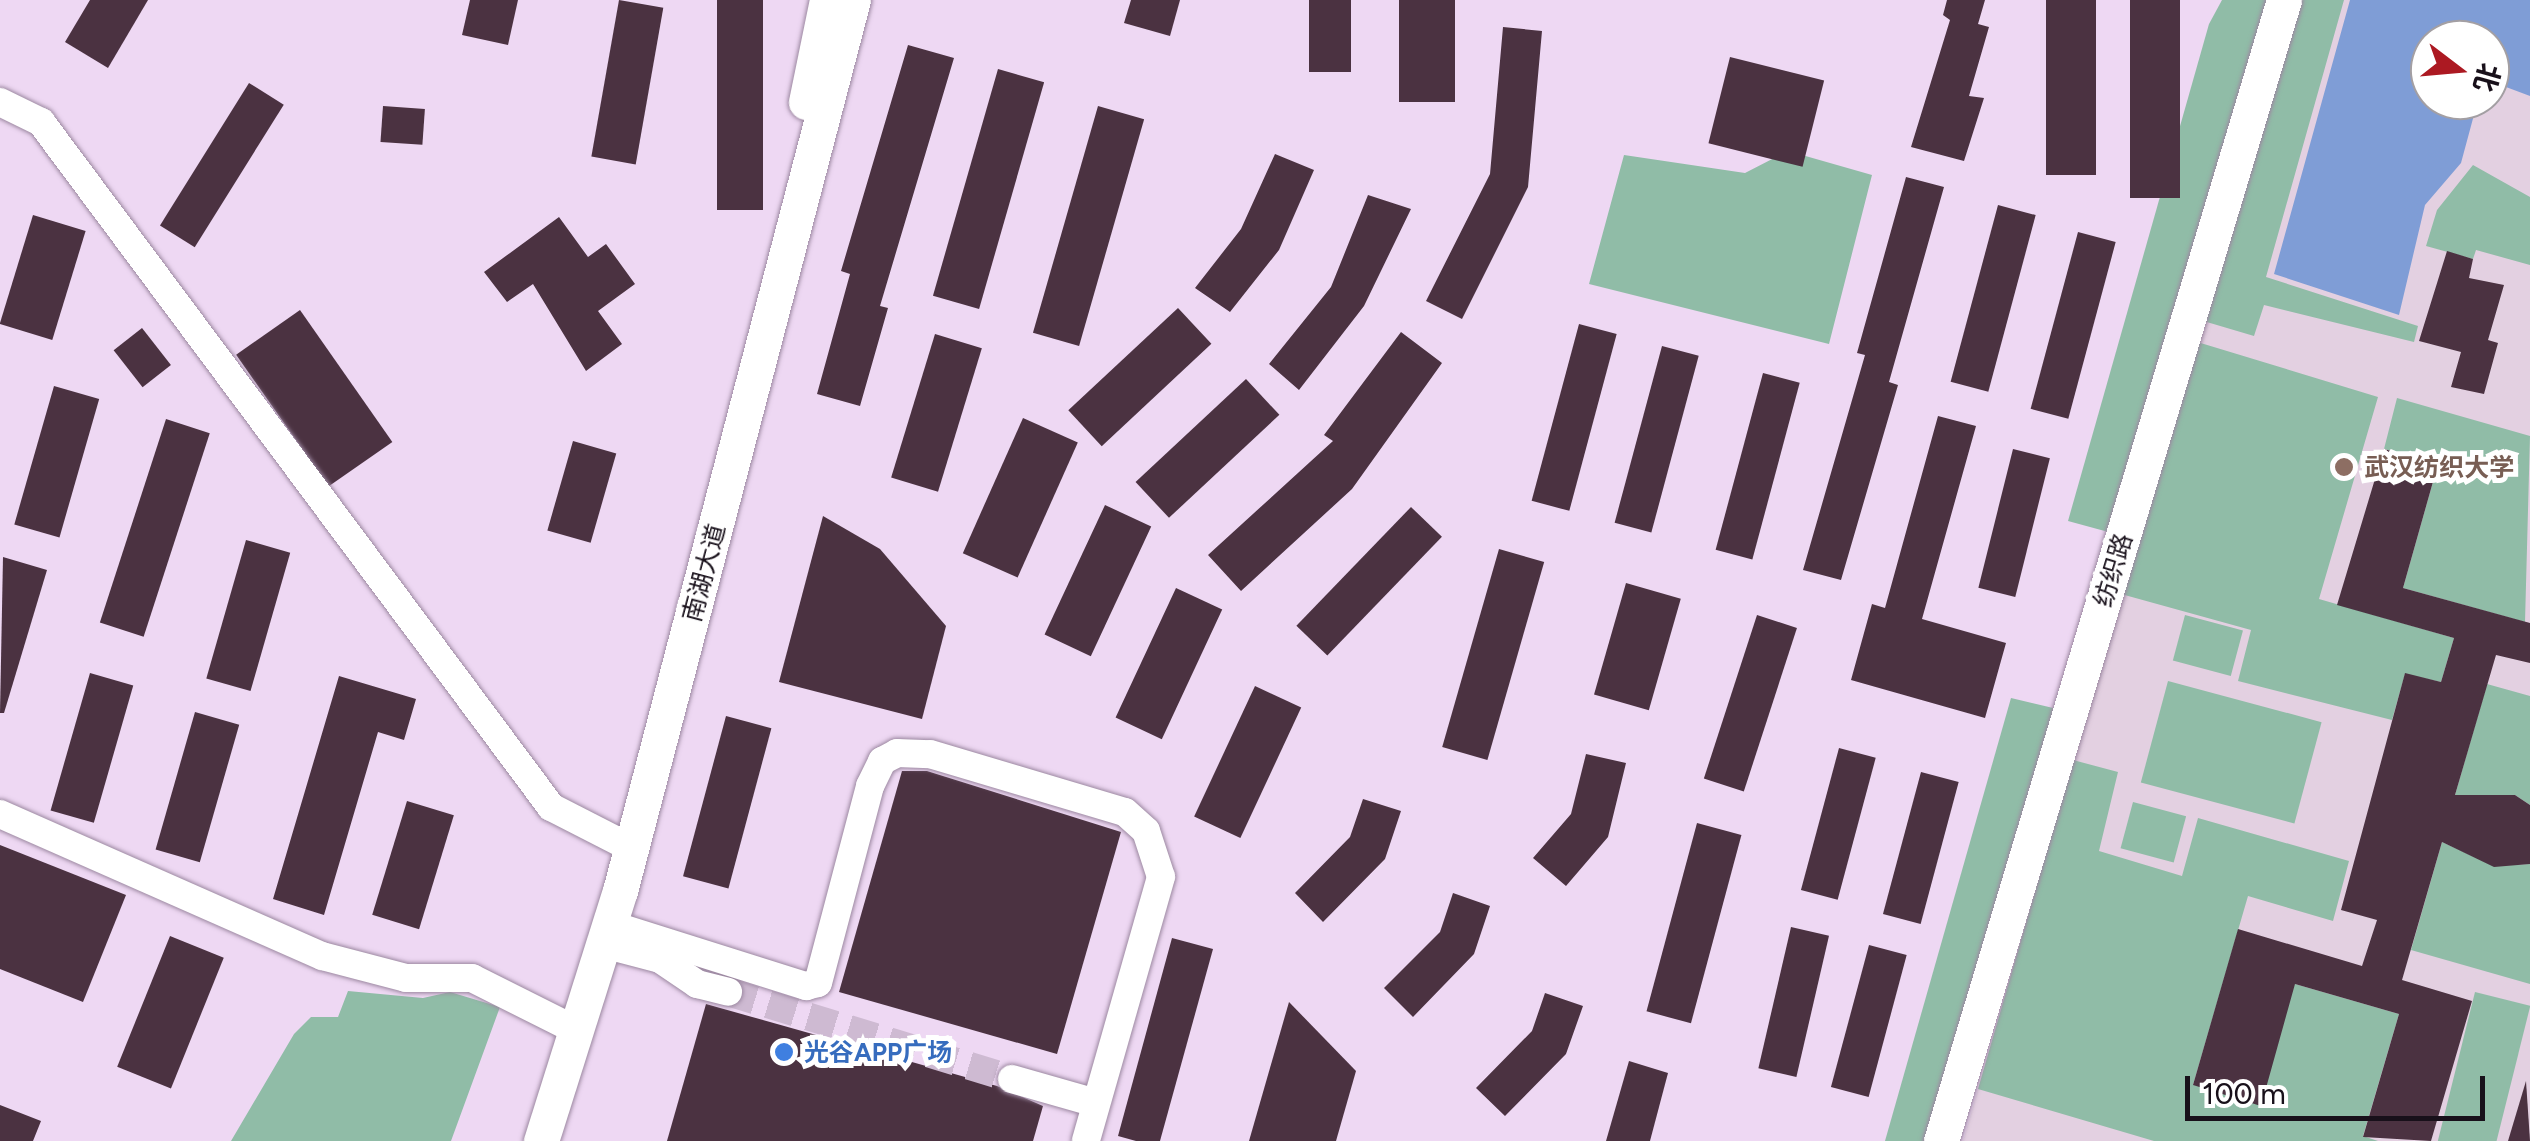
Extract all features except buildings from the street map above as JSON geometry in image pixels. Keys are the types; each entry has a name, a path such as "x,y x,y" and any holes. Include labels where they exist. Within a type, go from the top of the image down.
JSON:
{"main road":[{"name":"南湖大道","path":"516,1141 606,934 620,845 812,79 827,0"},
{"name":"南湖大道","path":"541,1141 565,1025 620,845 853,0"},
{"name":"纺织路","path":"1941,1141 2284,0"}],"street":[{"path":"0,102 42,122 552,807 620,845"},
{"path":"606,934 770,976 818,983 870,786 882,761 897,753 930,754 1125,812 1146,830 1161,876 1086,1141"},
{"path":"0,814 322,956 406,978 472,978 565,1025"},
{"path":"606,934 660,959 697,984 728,992"},
{"path":"1012,1079 1096,1103"}],"shaded area":[{"name":"武汉纺织大学","path":"2292,0 2530,0 2530,1141 1963,1141"}],"green space":[{"path":"2222,0 2284,0 2123,536 2068,521 2209,24"},
{"path":"2292,0 2344,0 2266,277 2418,326 2414,342 2264,305 2254,336 2200,320"},
{"path":"1788,151 1872,175 1829,344 1589,284 1624,155 1745,173"},
{"path":"2473,165 2530,197 2530,265 2476,250 2473,259 2426,246 2437,210"},
{"path":"2194,341 2378,397 2319,599 2454,638 2441,682 2405,674 2392,720 2238,681 2251,630 2121,594"},
{"path":"2397,398 2530,436 2525,622 2403,588 2438,464 2384,449"},
{"path":"2185,615 2243,631 2231,676 2173,660"},
{"path":"2168,681 2322,722 2294,824 2141,782"},
{"path":"2487,684 2530,696 2530,805 2515,795 2455,795"},
{"path":"2011,698 2070,712 1941,1141 1885,1141"},
{"path":"2073,760 2118,772 2099,851 2182,876 2198,818 2349,861 2333,921 2248,896 2193,1085 2295,984 2399,1014 2363,1136 2378,1141 2154,1141 1978,1089"},
{"path":"2133,802 2186,816 2174,863 2121,848"},
{"path":"2442,842 2494,866 2530,864 2530,984 2411,950"},
{"path":"348,991 423,998 450,992 500,1007 451,1141 231,1141 294,1034 311,1017 338,1017"},
{"path":"2475,992 2530,1006 2497,1141 2438,1141"}],"water":[{"path":"2350,0 2530,0 2530,96 2510,88 2510,20 2410,20 2410,120 2473,120 2461,163 2425,205 2399,315 2274,274"}],"tunnel":[{"path":"728,992 1012,1079"}],"place":[{"name":"武汉纺织大学","path":"2344,467"},
{"name":"光谷APP广场","path":"784,1052"}]}
